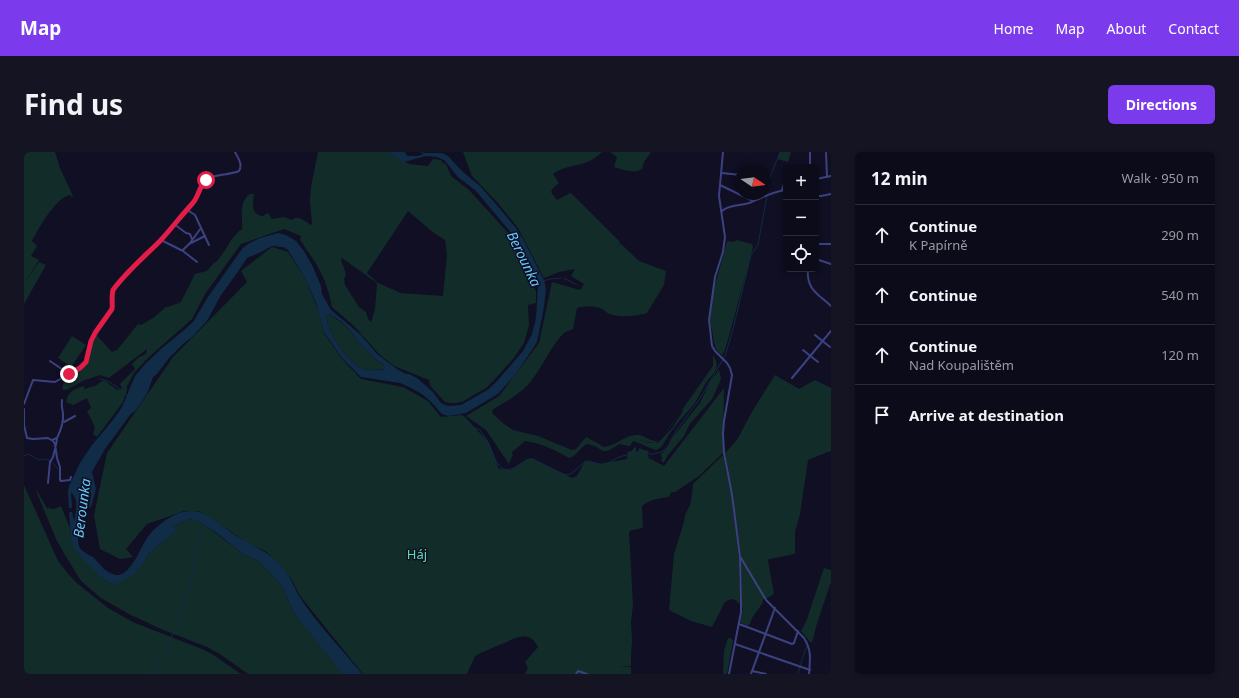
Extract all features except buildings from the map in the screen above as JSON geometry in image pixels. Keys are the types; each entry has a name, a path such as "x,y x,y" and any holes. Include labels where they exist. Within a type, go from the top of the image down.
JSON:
{"street":[{"path":"24,404 33,380 54,383 84,365 95,333 112,309 113,305 111,295 113,290 161,240 196,199 203,183 206,180 212,177 227,175 239,171 240,164 235,152"},
{"path":"723,152 719,196 725,237 723,252 715,277 709,320 714,351 730,368 732,375 724,421 724,453 732,495 740,558 742,601 729,674"},
{"path":"810,152 810,164"},
{"path":"826,152 827,177"},
{"path":"722,173 735,174"},
{"path":"819,178 831,176"},
{"path":"720,185 728,187 736,193 753,201"},
{"path":"722,211 737,205 749,203 766,195 782,190 783,187"},
{"path":"819,196 831,194"},
{"path":"186,209 195,215 209,245"},
{"path":"174,224 186,233 190,234 192,239"},
{"path":"183,251 201,228"},
{"path":"189,244 205,236"},
{"path":"161,240 183,251 197,262"},
{"path":"819,244 831,244"},
{"path":"819,260 831,264"},
{"path":"808,272 808,282 811,287 831,306"},
{"path":"792,378 831,331"},
{"path":"815,335 830,347"},
{"path":"803,350 818,362"},
{"path":"50,361 69,374"},
{"path":"48,483 51,461 63,422 62,400"},
{"path":"24,409 25,439 48,438 52,440 56,447 60,467 60,480 70,480 71,477"},
{"path":"63,422 75,416"},
{"path":"52,440 57,438"},
{"path":"740,558 766,600 798,631 809,645 811,654 810,674"},
{"path":"766,674 751,673 775,608"},
{"path":"738,624 792,644 794,643 798,631"},
{"path":"735,644 810,670"},
{"path":"576,674 578,671 588,674"}],"green space":[{"path":"24,152 55,152 60,168 73,196 72,197 70,195 65,197 53,207 32,241 37,246 31,256 39,260 24,284"},
{"path":"318,152 388,152 409,164 428,166 433,159 441,160 446,164 451,176 469,190 511,236 531,274 531,281 536,291 536,303 528,305 529,325 524,343 513,359 486,388 462,402 445,402 432,388 429,380 394,366 380,355 353,325 332,307 324,279 317,265 300,240 301,236 284,229 241,244 205,294 192,319 149,357 134,373 127,386 123,402 97,437 93,434 95,427 87,411 91,408 87,398 73,405 66,402 68,395 78,388 84,386 85,390 104,380 117,390 121,389 120,384 135,369 132,364 139,357 146,354 147,349 109,378 100,375 85,380 66,390 62,389 64,381 85,365 88,360 92,342 96,333 112,352 117,350 138,324 141,325 153,318 166,307 181,302 195,274 207,271 218,260 231,240 240,230 242,230 242,206 246,197 250,194 254,194 253,208 259,215 263,216 268,213 272,219 284,217 292,220 294,218 299,218 311,225 311,187","holes":["408,211 434,233 445,240 447,255 443,296 401,293 378,283 367,273","342,258 377,283 375,309 371,322 368,319 366,312 359,307 345,285 344,279 346,275 341,260"]},
{"path":"463,152 602,152 590,161 559,170 553,174 559,183 551,192 557,200 570,193 572,194 620,242 617,251 620,243 639,261 666,271 664,285 647,313 634,316 619,316 609,314 603,309 593,306 577,308 573,329 567,331 560,337 530,382 515,396 492,410 493,414 513,430 538,436 572,450 576,449 586,437 603,447 612,445 630,436 638,435 653,441 659,441 654,443 658,443 673,427 683,411 682,410 713,366 713,354 717,367 715,371 707,381 693,405 658,449 655,450 633,441 630,446 619,444 608,451 587,444 569,458 548,447 525,441 511,453 513,454 509,464 486,430 466,416 499,396 539,343 552,282 580,290 584,284 571,276 575,269 559,272 544,278 518,228 497,202 472,176"},
{"path":"610,152 651,152 644,162 642,169 632,171 614,167 617,157"},
{"path":"780,152 791,152 788,162 777,159"},
{"path":"736,240 752,244 753,247 729,336 722,355 716,349 714,344 710,320 711,308 714,289 727,241 735,242"},
{"name":"Háj","path":"272,247 288,252 306,280 319,312 324,333 342,359 361,379 403,387 428,401 441,417 462,415 489,443 499,469 511,470 530,458 572,478 577,476 585,461 599,464 627,459 628,451 630,452 635,447 636,452 639,448 648,451 649,452 647,454 649,457 647,457 664,466 724,388 723,453 699,476 675,492 671,492 669,497 651,501 642,506 643,528 629,532 633,605 631,622 631,666 619,666 631,667 631,674 525,674 528,668 525,662 538,647 530,638 522,636 475,656 467,674 363,674 300,596 292,580 279,563 265,551 246,542 198,511 184,511 147,524 126,549 133,557 120,559 100,549 94,515 107,453 173,357 247,282 241,271"},
{"path":"39,262 46,265 24,304 24,284"},
{"path":"327,314 334,317 346,326 371,355 385,367 385,369 365,370 357,366 333,337 329,328"},
{"path":"72,336 86,345 71,367 58,358"},
{"path":"719,370 721,379 712,399 689,425 684,436 664,462 662,462 661,454 700,403 710,382"},
{"path":"775,375 799,389 815,380 831,388 831,451 808,460 800,514 795,532 795,554 769,559 768,561 774,594 766,599 763,599 762,604 752,618 750,624 747,626 740,622 743,608 741,557 725,453 737,440 753,410"},
{"path":"723,455 731,495 739,558 740,602 738,604 736,600 732,599 725,602 712,627 691,621 669,610 674,554 685,515 690,505 693,484"},
{"path":"24,485 58,561 78,584 108,608 122,616 135,623 202,649 241,674 24,674"},
{"path":"36,491 47,508 54,509 61,506 70,528 71,539 96,571 104,580 110,583 143,564 149,553 175,532 173,526 189,519 198,521 243,554 260,562 282,586 295,615 344,674 248,674 220,654 207,647 161,629 129,614 101,598 81,581 65,555 56,539"},
{"path":"824,568 831,570 831,582 812,642 810,642 801,631 806,622"},
{"path":"728,638 731,638 733,641 727,674 723,674 724,651"}],"water":[{"path":"388,152 405,152 407,156 418,156 423,154 423,152 442,153 448,156 463,172 480,186 516,228 523,239 544,280 546,289 537,342 515,375 498,394 466,413 448,416 442,414 422,394 409,387 400,383 361,377 342,358 324,332 316,303 306,280 288,250 283,247 272,246 247,258 221,295 207,321 169,358 153,377 147,394 105,449 92,472 96,489 91,507 89,508 91,492 87,492 81,511 78,529 78,543 80,548 85,553 93,557 107,571 119,575 124,573 129,568 147,538 163,522 177,514 184,512 199,512 208,516 232,533 273,558 282,566 306,606 362,674 343,674 295,615 282,586 260,562 243,554 218,534 198,521 189,519 173,526 175,528 175,532 149,553 143,564 133,575 116,584 104,580 75,550 71,539 69,512 72,512 74,521 76,502 74,495 71,492 72,508 69,508 68,492 69,486 80,463 122,407 135,376 162,348 193,322 208,297 242,249 260,238 278,233 286,235 296,241 304,251 321,286 322,294 331,310 361,335 377,354 397,369 417,378 433,392 441,403 448,406 461,405 489,389 523,351 532,334 536,318 538,285 523,252 512,234 476,191 458,177 444,160 437,157 426,156 404,162","holes":["327,314 334,317 346,326 366,350 385,367 385,369 363,369 357,366 344,353 329,328"]}],"waterway":[{"path":"771,175 780,152"},
{"path":"458,414 471,427 480,430 488,442 496,461 501,468 507,470 514,468 526,460 533,459 568,475 586,461 604,465 619,457 630,454 654,454 667,448 676,431 699,400 725,356 751,255 758,245 766,200"},
{"name":"Berounka","path":"544,281 561,278"},
{"path":"564,278 577,285"},
{"path":"100,379 111,383 127,396"},
{"path":"24,456 29,454 39,460 45,459 51,461 58,469"},
{"path":"151,674 158,666 172,635 176,632 180,622 192,580 193,557 198,540 206,526"},
{"path":"798,674 807,646"}],"route":[{"path":"69,374 80,368 86,362 91,341 101,323 112,309 113,305 111,295 113,290 161,240 186,209 192,204 206,180"}]}
